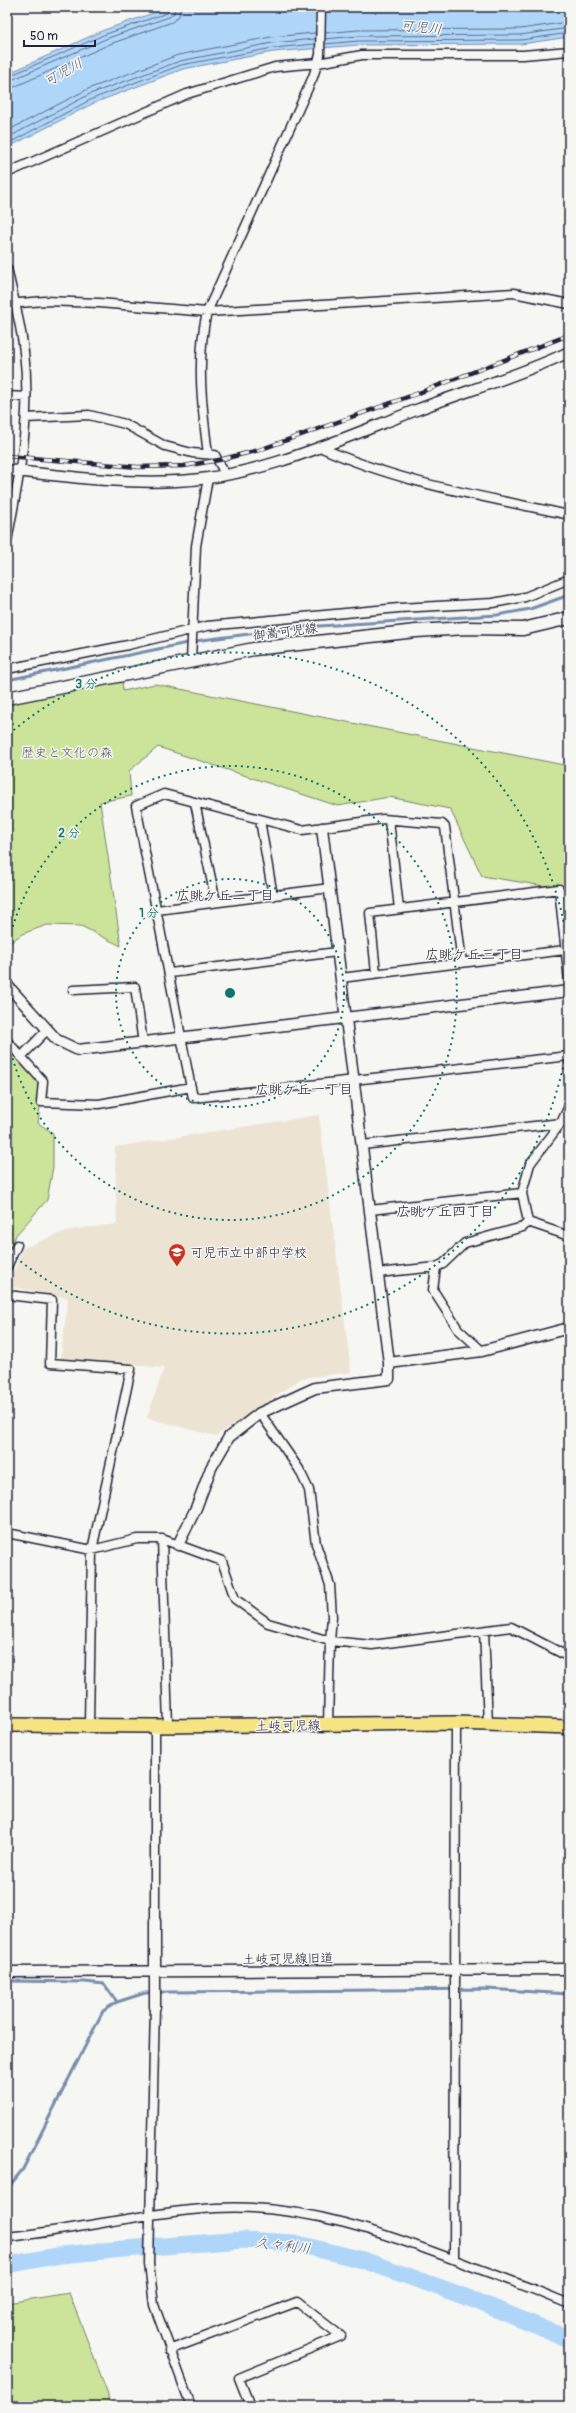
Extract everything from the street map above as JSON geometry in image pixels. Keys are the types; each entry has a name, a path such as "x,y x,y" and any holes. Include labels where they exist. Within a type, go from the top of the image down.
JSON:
{"main road":[{"name":"御嵩可児線","path":"7,698 191,655 416,631 467,628 523,629 569,618"},
{"name":"土岐可児線","path":"7,1725 89,1724 162,1726 456,1723 569,1727"}],"street":[{"path":"208,454 203,415 202,349 202,335 207,312 319,59 321,7"},
{"path":"7,173 186,94 275,67 319,59 362,55 523,55 569,51"},
{"path":"7,268 11,304 24,353 26,397 26,418 20,472 7,541"},
{"path":"11,304 45,301 99,303 207,312 514,293 569,304"},
{"path":"7,470 125,481 177,481 208,478 254,468 320,446 569,352"},
{"path":"7,396 26,397"},
{"path":"26,418 89,415 125,424 165,446 192,453 214,455 225,474"},
{"path":"320,446 342,457 404,477 569,515"},
{"path":"191,655 196,546 208,478"},
{"path":"7,669 192,632 214,625 399,608 493,603 525,597 569,579"},
{"path":"462,963 445,827 442,824 388,820 302,830 164,794 136,806 183,1038 193,1098 569,1056"},
{"path":"195,803 216,902"},
{"path":"260,820 273,896"},
{"path":"388,820 399,909"},
{"path":"178,1545 196,1508 211,1468 229,1437 260,1414 315,1388 389,1379 389,1363 322,828"},
{"path":"157,910 330,888"},
{"path":"376,973 370,913 559,889 569,981"},
{"path":"341,978 565,950"},
{"path":"170,973 337,952"},
{"path":"7,986 57,1040 78,1050 569,991"},
{"path":"73,990 135,987 143,1043"},
{"path":"21,1056 47,1030"},
{"path":"7,1040 43,1081 41,1102 99,1104 191,1087"},
{"path":"528,1222 522,1193 533,1158 561,1123 569,1106"},
{"path":"362,1145 561,1123"},
{"path":"370,1210 522,1193"},
{"path":"528,1222 569,1236"},
{"path":"378,1273 436,1268 443,1264 465,1243 523,1227 528,1222"},
{"path":"7,1267 17,1245"},
{"path":"436,1268 433,1290 458,1329 482,1351"},
{"path":"7,1295 52,1300 50,1364 131,1368 92,1550 89,1724"},
{"path":"389,1363 482,1351 569,1328"},
{"path":"260,1414 299,1469 309,1490 316,1544 330,1585 332,1617 328,1724"},
{"path":"7,1533 92,1550 137,1539 162,1539 222,1561 235,1598 268,1623 330,1641 372,1645 511,1627 569,1657"},
{"path":"162,1539 162,1726 155,1921 155,2007 150,2264 154,2306 169,2350 192,2406"},
{"path":"484,1631 488,1724"},
{"path":"454,2259 456,1723"},
{"name":"土岐可児線旧道","path":"7,1972 155,1977 455,1969 569,1969"},
{"path":"7,2237 46,2233 215,2208 259,2208 303,2213 396,2238 569,2304"},
{"path":"169,2350 297,2302 341,2336 239,2378 250,2406"}],"shaded area":[{"name":"可児市立中部中学校","path":"319,1115 351,1372 302,1378 216,1436 147,1418 164,1368 61,1358 68,1298 8,1286 23,1248 69,1230 117,1224 115,1147"}],"green space":[{"name":"歴史と文化の森","path":"122,681 123,691 155,684 569,766 569,890 482,876 450,809 389,797 338,806 158,747 129,771 131,796 100,802 121,946 81,926 47,925 22,934 7,945 7,704"},
{"path":"13,1047 43,1081 38,1123 53,1133 53,1167 47,1200 16,1235 7,1258 7,1049"},
{"path":"69,2293 108,2394 109,2406 7,2406 7,2303"}],"water":[{"name":"可児川","path":"171,7 569,7 569,37 521,44 358,45 273,52 183,69 94,103 7,148 7,74 104,30"}],"waterway":[{"path":"7,680 202,640 303,627 497,615 530,609 569,595"},
{"path":"7,1981 85,1982 104,1984 117,2002 145,1993 169,1992 487,1989 569,1994"},
{"path":"7,2189 23,2169 103,2011 117,2002"},
{"name":"久々利川","path":"7,2265 61,2255 124,2249 243,2240 294,2243 363,2260 469,2298 569,2339"}],"railway":[{"path":"7,456 138,467 184,466 219,460 259,450 416,394 569,335"}],"place":[{"name":"可児市立中部中学校","path":"177,1267"}],"district":[{"name":"広眺ケ丘二丁目","path":"225,895"},
{"name":"広眺ケ丘三丁目","path":"474,954"},
{"name":"広眺ケ丘一丁目","path":"304,1089"},
{"name":"広眺ケ丘四丁目","path":"445,1211"}]}
